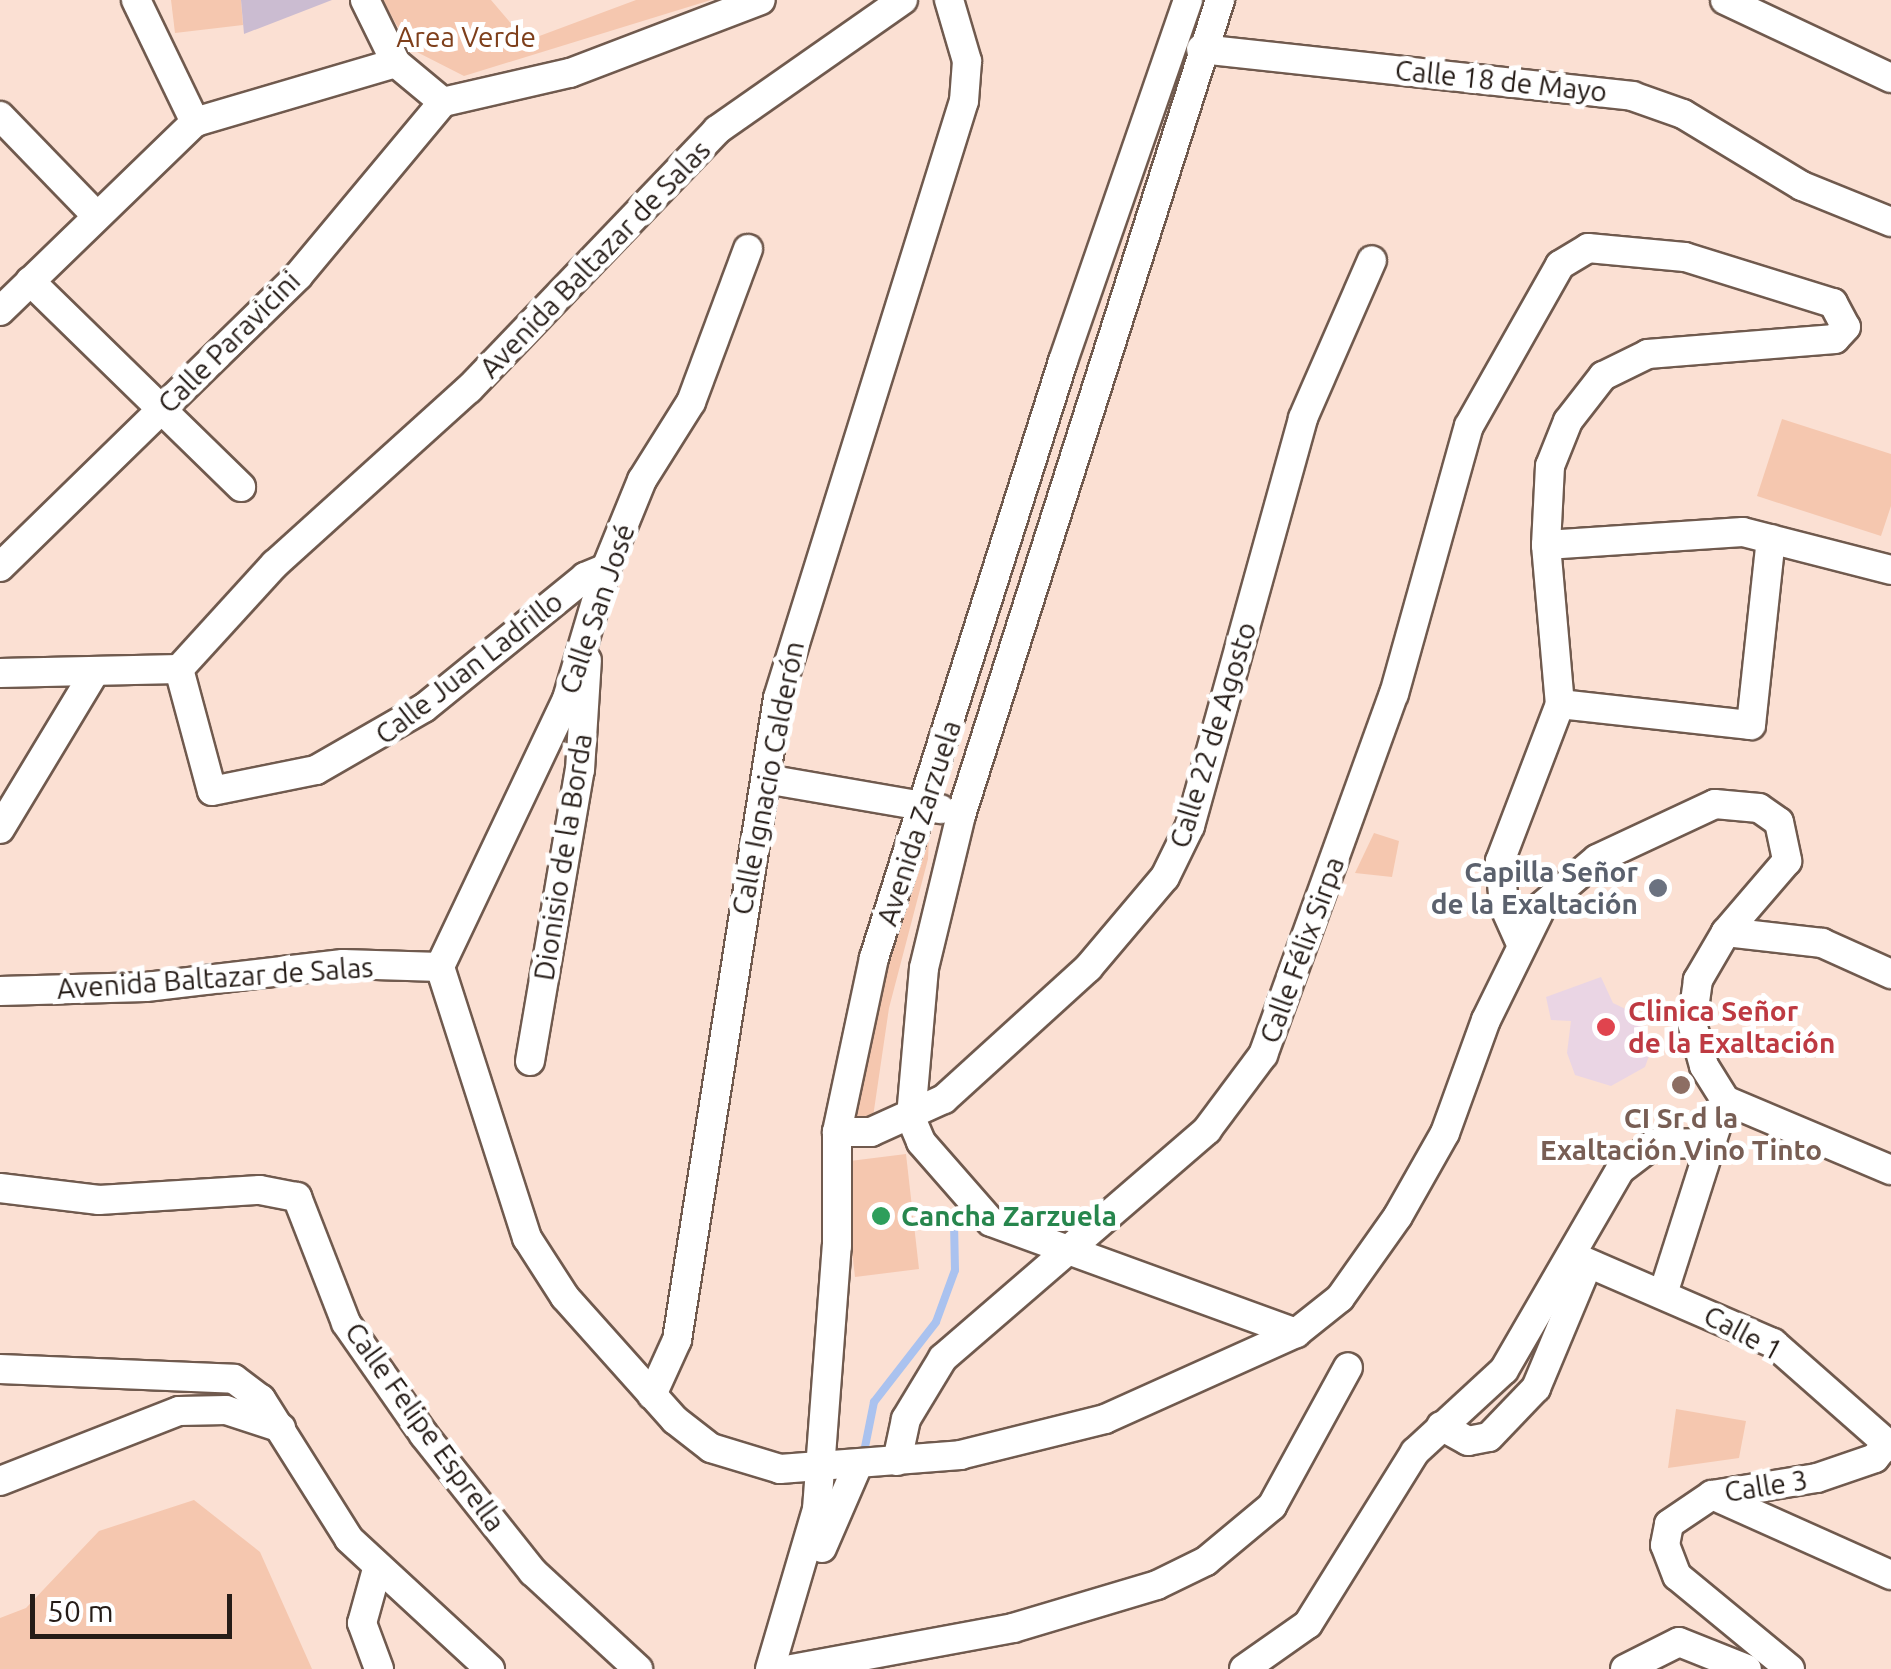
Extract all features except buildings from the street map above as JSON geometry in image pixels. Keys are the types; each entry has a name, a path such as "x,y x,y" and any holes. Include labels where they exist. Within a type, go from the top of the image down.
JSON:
{"street":[{"path":"136,0 196,122"},
{"path":"365,0 396,63 444,102 570,73 762,0"},
{"name":"Avenida Baltazar de Salas","path":"180,669 275,564 470,389 717,130 903,0"},
{"name":"Calle Ignacio Calderón","path":"652,1396 677,1340 766,779 794,635 918,268 964,100 966,61 949,0"},
{"name":"Avenida Zarzuela","path":"781,1668 812,1534 838,1246 837,1132 874,958 926,804 1063,361 1188,0"},
{"name":"Avenida Zarzuela","path":"911,1118 924,968 961,815 1201,49 1220,0"},
{"path":"1725,0 1891,78"},
{"name":"Calle 18 de Mayo","path":"1201,49 1632,96 1683,114 1802,186 1891,222"},
{"path":"0,311 196,122 396,63"},
{"name":"Calle Paravicini","path":"0,568 298,276 444,102"},
{"path":"1,120 96,215"},
{"name":"Calle Félix Sirpa","path":"898,1461 906,1419 942,1358 1206,1130 1263,1055 1394,694 1469,426 1537,295 1560,264 1588,248 1685,257 1800,290 1843,312 1846,327 1835,339 1648,354 1603,376 1568,420 1550,466 1546,545"},
{"name":"Calle San José","path":"440,966 582,656 606,568 642,480 691,402 748,250"},
{"name":"Calle 22 de Agosto","path":"911,1118 944,1099 1088,968 1176,859 1303,418 1372,260"},
{"path":"30,281 241,487"},
{"path":"1521,944 1504,906 1503,839 1560,704 1546,545 1698,533 1771,539 1891,570"},
{"path":"1560,704 1750,724 1771,539"},
{"name":"Calle Juan Ladrillo","path":"180,669 212,791 349,758 424,708 585,576 606,568"},
{"name":"Dionisio de la Borda","path":"530,1062 580,770 591,675 582,656"},
{"path":"0,674 94,675 180,669"},
{"path":"0,828 94,675"},
{"path":"766,779 926,804 961,815"},
{"path":"440,966 527,1238 565,1297 652,1396 711,1448 780,1470 898,1461 1044,1440 1296,1333 1340,1298 1398,1216 1470,1079 1486,1020 1542,906 1597,859 1715,804 1739,804 1779,822 1787,861 1726,932 1691,1004 1700,1056 1726,1100 1891,1170"},
{"path":"1726,932 1822,943 1891,974"},
{"name":"Avenida Baltazar de Salas","path":"0,991 146,987 343,964 440,966"},
{"path":"1662,1294 1706,1143 1726,1100"},
{"path":"837,1132 911,1118 921,1142 991,1222 1296,1333"},
{"path":"1441,1426 1468,1441 1489,1437 1536,1388 1580,1260 1620,1170 1654,1144 1706,1143"},
{"name":"Calle Felipe Esprella","path":"0,1188 99,1200 260,1190 297,1198 346,1322 424,1435 534,1572 638,1669"},
{"path":"1244,1669 1308,1624 1415,1452 1504,1370 1580,1260"},
{"name":"Calle 1","path":"1580,1260 1773,1344 1888,1446"},
{"path":"858,1465 829,1527 781,1668 1013,1628 1128,1595 1206,1561 1272,1506 1348,1366"},
{"path":"0,1369 222,1377 261,1399 376,1568 490,1669"},
{"path":"0,1481 179,1411 226,1410 281,1428"},
{"name":"Calle 3","path":"1790,1669 1668,1563 1669,1524 1712,1495 1817,1478 1876,1458 1888,1446"},
{"path":"1712,1495 1891,1575"},
{"path":"376,1568 362,1623 379,1669"},
{"path":"1626,1669 1679,1642 1747,1669"}],"shaded area":[{"name":"Clinica Señor de la Exaltación","path":"1601,977 1613,1003 1636,1014 1650,1053 1645,1067 1611,1086 1575,1075 1567,1053 1571,1021 1551,1020 1546,997"}],"green space":[{"path":"171,0 241,0 243,25 175,33"},
{"name":"Area Verde","path":"383,0 491,0 526,41 636,0 711,0 464,76 409,48"},
{"path":"1782,419 1891,454 1891,506 1881,536 1757,496"},
{"path":"918,833 929,837 928,859 889,1008 873,1117 859,1124 847,1117"},
{"path":"1374,833 1399,841 1392,877 1355,873"},
{"name":"Cancha Zarzuela","path":"906,1154 919,1269 855,1277 842,1162"},
{"path":"1676,1409 1746,1421 1739,1458 1668,1468"},
{"path":"194,1500 260,1552 312,1669 0,1669 0,1618 26,1608 99,1531"}],"waterway":[{"path":"864,1452 874,1402 936,1322 955,1270 954,1222"}],"place":[{"name":"Capilla Señor de la Exaltación","path":"1658,888"},
{"name":"Clinica Señor de la Exaltación","path":"1606,1027"},
{"name":"CI Sr d la Exaltación Vino Tinto","path":"1681,1085"},
{"name":"Cancha Zarzuela","path":"881,1216"}]}
